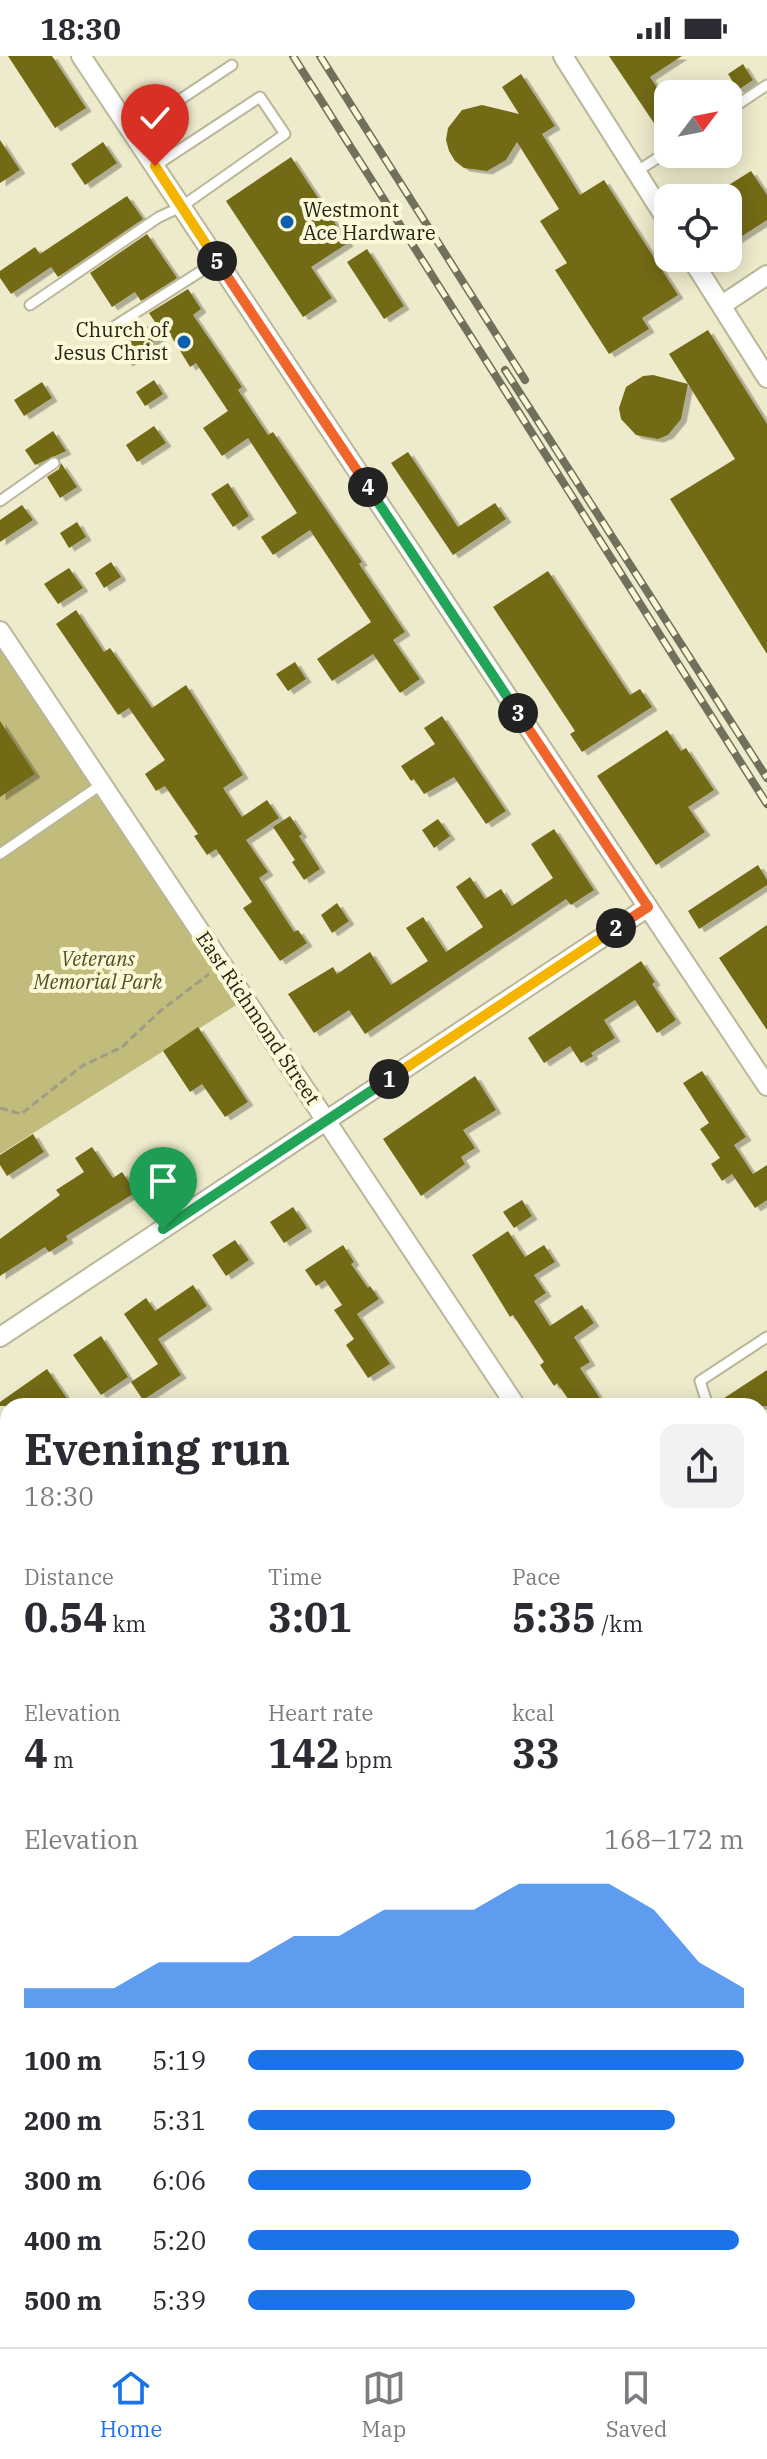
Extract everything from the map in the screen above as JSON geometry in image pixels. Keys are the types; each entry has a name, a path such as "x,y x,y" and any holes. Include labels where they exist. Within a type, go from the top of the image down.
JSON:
{"street":[{"path":"81,56 767,1086"},
{"path":"563,56 654,200"},
{"path":"700,272 767,378"},
{"path":"722,305 767,275"},
{"name":"East Richmond Street","path":"0,631 511,1398"},
{"path":"0,1337 648,907"}],"lane":[{"path":"133,131 232,65"},
{"path":"742,102 767,85"},
{"path":"30,305 159,217 181,207 285,134 260,97 155,166"},
{"path":"636,172 654,160"},
{"path":"107,331 217,261"},
{"path":"0,501 54,463"},
{"path":"0,854 102,784"},
{"path":"705,1398 700,1381 767,1337"}],"path":[{"path":"0,1108 21,1114 82,1066 122,1047 159,1012 215,970"}],"green space":[{"name":"Veterans Memorial Park","path":"0,645 238,1004 0,1154"}],"building":[{"path":"8,56 52,56 86,108 55,128"},
{"path":"609,56 682,56 650,77 654,83 654,123"},
{"path":"743,64 753,80 742,87 742,80 732,80 728,74"},
{"path":"521,74 555,126 542,134 580,195 604,180 654,258 654,272 663,272 678,295 642,318 649,329 609,354 555,270 567,263 540,221 559,209 517,142 506,160 487,171 464,168 449,151 446,140 448,128 462,110 482,105 519,114 502,87"},
{"path":"0,140 20,170 0,183"},
{"path":"103,142 117,163 85,185 71,164"},
{"name":"Westmont Ace Hardware","path":"291,157 348,243 311,267 332,298 303,317 226,201"},
{"path":"751,171 767,195 767,220 742,236 742,184 730,184"},
{"path":"127,196 143,219 58,277 51,267 11,294 0,278 0,271 35,247 40,254"},
{"path":"147,234 177,278 141,301 135,292 112,307 90,273"},
{"path":"367,249 404,306 384,319 347,262"},
{"path":"188,289 201,309 193,315 242,387 238,390 268,435 273,432 362,562 359,564 405,632 393,640 420,679 400,693 373,654 332,681 317,659 371,622 310,530 273,555 261,537 297,513 248,438 222,456 203,428 228,411 196,363 190,367 168,331 143,348 146,352 127,363 116,346 155,322 149,313"},
{"path":"708,330 767,424 767,654 670,499 735,459 669,354"},
{"path":"653,375 688,384 681,419 668,435 658,439 636,435 621,419 619,408 626,387 643,376"},
{"path":"154,380 163,394 145,406 136,392"},
{"path":"42,382 52,398 24,416 14,400"},
{"path":"154,426 166,443 137,462 126,445"},
{"path":"53,431 66,451 35,465 25,450"},
{"path":"408,452 458,527 495,503 506,519 453,555 391,463"},
{"path":"61,463 77,487 60,498 47,477 59,469"},
{"path":"228,483 249,516 233,527 211,494"},
{"path":"22,505 33,520 0,542 0,520"},
{"path":"77,522 86,537 69,548 60,533"},
{"path":"111,562 121,577 104,588 95,573"},
{"path":"69,568 83,588 58,604 44,584"},
{"path":"548,571 630,695 640,689 652,707 582,752 570,734 575,731 493,607"},
{"path":"76,610 104,652 110,648 152,708 186,685 243,775 223,788 242,817 267,800 279,818 246,840 268,872 259,878 294,932 298,930 307,943 280,961 243,908 252,902 216,849 207,855 194,836 198,834 165,786 156,791 145,774 165,760 129,708 118,715 56,624"},
{"path":"295,662 306,679 288,691 276,674"},
{"path":"442,716 506,811 486,824 454,777 424,794 401,766 435,744 424,728"},
{"path":"0,721 35,774 0,797"},
{"path":"667,730 681,751 686,748 714,790 688,807 705,832 656,865 597,776"},
{"path":"290,816 320,869 304,880 273,827"},
{"path":"438,819 450,836 434,848 422,830"},
{"path":"554,829 594,890 571,905 566,899 365,1034 349,1010 314,1033 288,994 333,967 337,974 370,952 391,985 428,961 406,928 423,917 446,952 483,927 456,887 470,877 485,899 501,889 512,906 553,878 531,844"},
{"path":"758,865 767,885 699,929 688,911"},
{"path":"337,903 349,921 332,933 321,915"},
{"path":"767,925 767,1030 719,958"},
{"path":"641,961 676,1020 657,1033 635,1000 604,1020 615,1038 591,1053 593,1056 581,1063 570,1046 544,1063 528,1038"},
{"path":"198,1027 248,1102 225,1117 202,1084 190,1092 163,1051"},
{"path":"702,1071 746,1137 734,1145 753,1174 767,1165 767,1200 755,1208 732,1174 722,1181 711,1164 720,1158 700,1129 709,1123 683,1083"},
{"path":"475,1076 496,1110 463,1130 475,1148 461,1157 465,1164 421,1196 383,1139"},
{"path":"33,1134 44,1152 7,1176 0,1165 0,1155"},
{"path":"92,1147 113,1178 122,1172 136,1192 66,1236 68,1240 49,1252 45,1247 0,1276 0,1239 60,1195 56,1190 84,1172 75,1158"},
{"path":"522,1200 532,1216 514,1228 503,1212"},
{"path":"293,1207 307,1228 284,1243 270,1222"},
{"path":"508,1231 525,1257 544,1245 555,1262 534,1275 546,1293 534,1301 550,1326 582,1305 594,1323 574,1337 590,1362 580,1368 600,1398 567,1398 557,1383 554,1386 540,1365 544,1362 513,1315 510,1317 472,1255"},
{"path":"235,1240 249,1260 226,1276 212,1255"},
{"path":"343,1245 354,1262 351,1264 379,1299 357,1314 390,1364 368,1378 346,1345 354,1339 334,1310 342,1305 325,1280 316,1286 305,1270"},
{"path":"193,1285 207,1306 158,1339 181,1375 142,1398 131,1382 158,1364 124,1314 146,1298 155,1311"},
{"path":"101,1336 128,1377 101,1395 73,1355"},
{"path":"47,1369 67,1398 6,1398"},
{"path":"767,1370 767,1398 724,1398"}],"railway":[{"path":"293,56 767,804"},
{"path":"320,56 525,380"},
{"path":"505,370 767,778"}],"place":[{"name":"Westmont Ace Hardware","path":"287,222"},
{"name":"Church of Jesus Christ","path":"184,342"}],"route":[{"path":"155,166 648,907 163,1229"}]}
